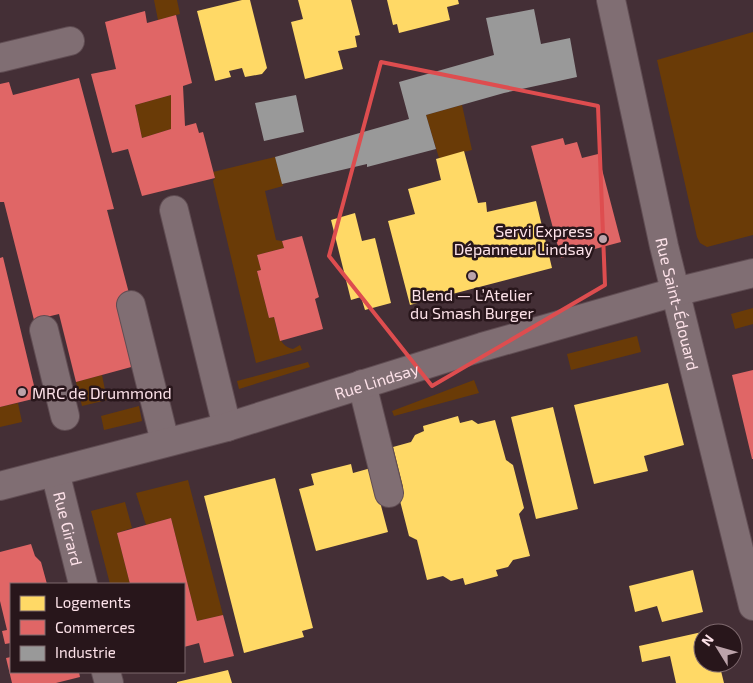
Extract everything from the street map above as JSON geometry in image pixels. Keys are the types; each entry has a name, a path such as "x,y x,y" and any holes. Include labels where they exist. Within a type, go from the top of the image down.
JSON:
{"street":[{"name":"Rue Saint-Édouard","path":"611,0 675,292 747,555 753,606"},
{"path":"0,58 70,41"},
{"path":"174,210 226,427"},
{"name":"Rue Lindsay","path":"0,486 271,415 362,384 482,347 675,292 753,273"},
{"path":"131,305 165,442"},
{"path":"44,330 65,416"},
{"path":"362,384 389,493"},
{"name":"Rue Girard","path":"55,472 83,583"}],"highlighted area":[{"path":"381,62 598,106 605,285 432,386 329,256"}],"shaded area":[{"path":"154,0 177,0 180,14 158,20"},
{"path":"753,32 753,235 707,247 700,243 697,237 657,60"},
{"path":"171,95 171,129 142,138 135,105"},
{"path":"462,105 472,150 439,158 426,115"},
{"path":"275,157 283,186 265,191 276,240 282,241 284,248 257,255 261,270 257,271 269,318 274,317 281,341 293,349 300,345 302,350 256,363 213,181 215,178 213,172"},
{"path":"753,308 753,324 735,329 731,314"},
{"path":"637,336 641,352 571,370 567,354"},
{"path":"308,362 310,367 239,389 237,381"},
{"path":"102,375 107,400 82,406 76,382"},
{"path":"474,380 479,393 394,416 392,411"},
{"path":"18,403 22,422 0,427 0,407"},
{"path":"139,406 142,421 104,430 101,416"},
{"path":"188,480 223,615 197,621 171,518 146,525 136,493"},
{"path":"125,502 132,528 117,533 130,583 110,583 91,511"}],"building: Logements":[{"path":"242,0 250,0 267,68 262,74 245,77 242,68 229,71 231,77 215,81 197,11"},
{"path":"298,0 351,0 360,35 355,36 357,47 338,51 343,69 305,79 291,22 303,19"},
{"path":"387,0 458,0 459,4 447,7 450,20 399,33 397,24 393,25"},
{"path":"464,151 478,203 486,202 487,212 536,201 552,268 410,305 388,221 415,214 408,189 441,180 436,159"},
{"path":"355,213 362,241 375,238 391,303 365,310 361,297 351,300 331,220"},
{"path":"668,383 684,445 644,456 648,471 594,484 574,405"},
{"path":"553,407 578,509 536,519 511,417"},
{"path":"458,416 460,423 472,420 478,424 495,420 506,460 513,465 524,508 519,514 530,556 513,560 508,567 496,570 498,576 465,585 463,578 451,581 443,576 427,580 417,540 409,536 398,493 403,487 393,447 411,442 415,435 424,431 423,426"},
{"path":"351,464 353,473 371,468 388,532 316,551 299,489 314,485 311,474"},
{"path":"275,478 313,628 302,631 304,637 244,653 204,496"},
{"path":"693,570 703,612 662,622 657,606 635,612 629,586"},
{"path":"693,634 693,673 722,673 724,683 676,683 670,656 642,662 639,646"},
{"path":"228,670 232,683 177,683 177,682"}],"building: Commerces":[{"path":"145,11 147,23 176,15 192,83 183,86 185,126 196,123 199,133 203,132 215,178 142,196 128,149 112,153 91,74 116,69 105,22","holes":["171,95 171,129 142,138 135,105"]},
{"path":"79,78 114,209 107,210 130,297 118,300 135,366 76,382 59,314 34,320 4,202 0,202 0,84 9,82 13,95"},
{"path":"563,138 565,145 577,142 582,158 598,154 621,242 561,258 531,146"},
{"path":"302,236 319,297 315,299 323,329 280,341 274,317 269,318 257,271 261,270 257,255 284,248 282,241"},
{"path":"3,257 37,398 0,407 0,258"},
{"path":"753,370 753,459 752,459 732,375"},
{"path":"171,518 197,621 223,615 234,656 204,663 199,643 185,647 185,583 130,583 117,533"},
{"path":"31,544 35,556 41,562 47,583 10,583 10,643 5,644 2,631 7,630 0,601 0,552"},
{"path":"10,657 10,673 79,673 80,677 56,683 12,683 6,658"}],"building: Industrie":[{"path":"534,9 541,44 570,38 577,77 504,93 426,115 436,149 367,167 367,164 282,184 275,157 409,119 399,82 494,55 486,18"},
{"path":"296,95 304,132 264,141 255,103"}],"place":[{"name":"Servi Express Dépanneur Lindsay","path":"603,239"},
{"name":"Blend — L’Atelier du Smash Burger","path":"472,276"},
{"name":"MRC de Drummond","path":"22,392"}]}
